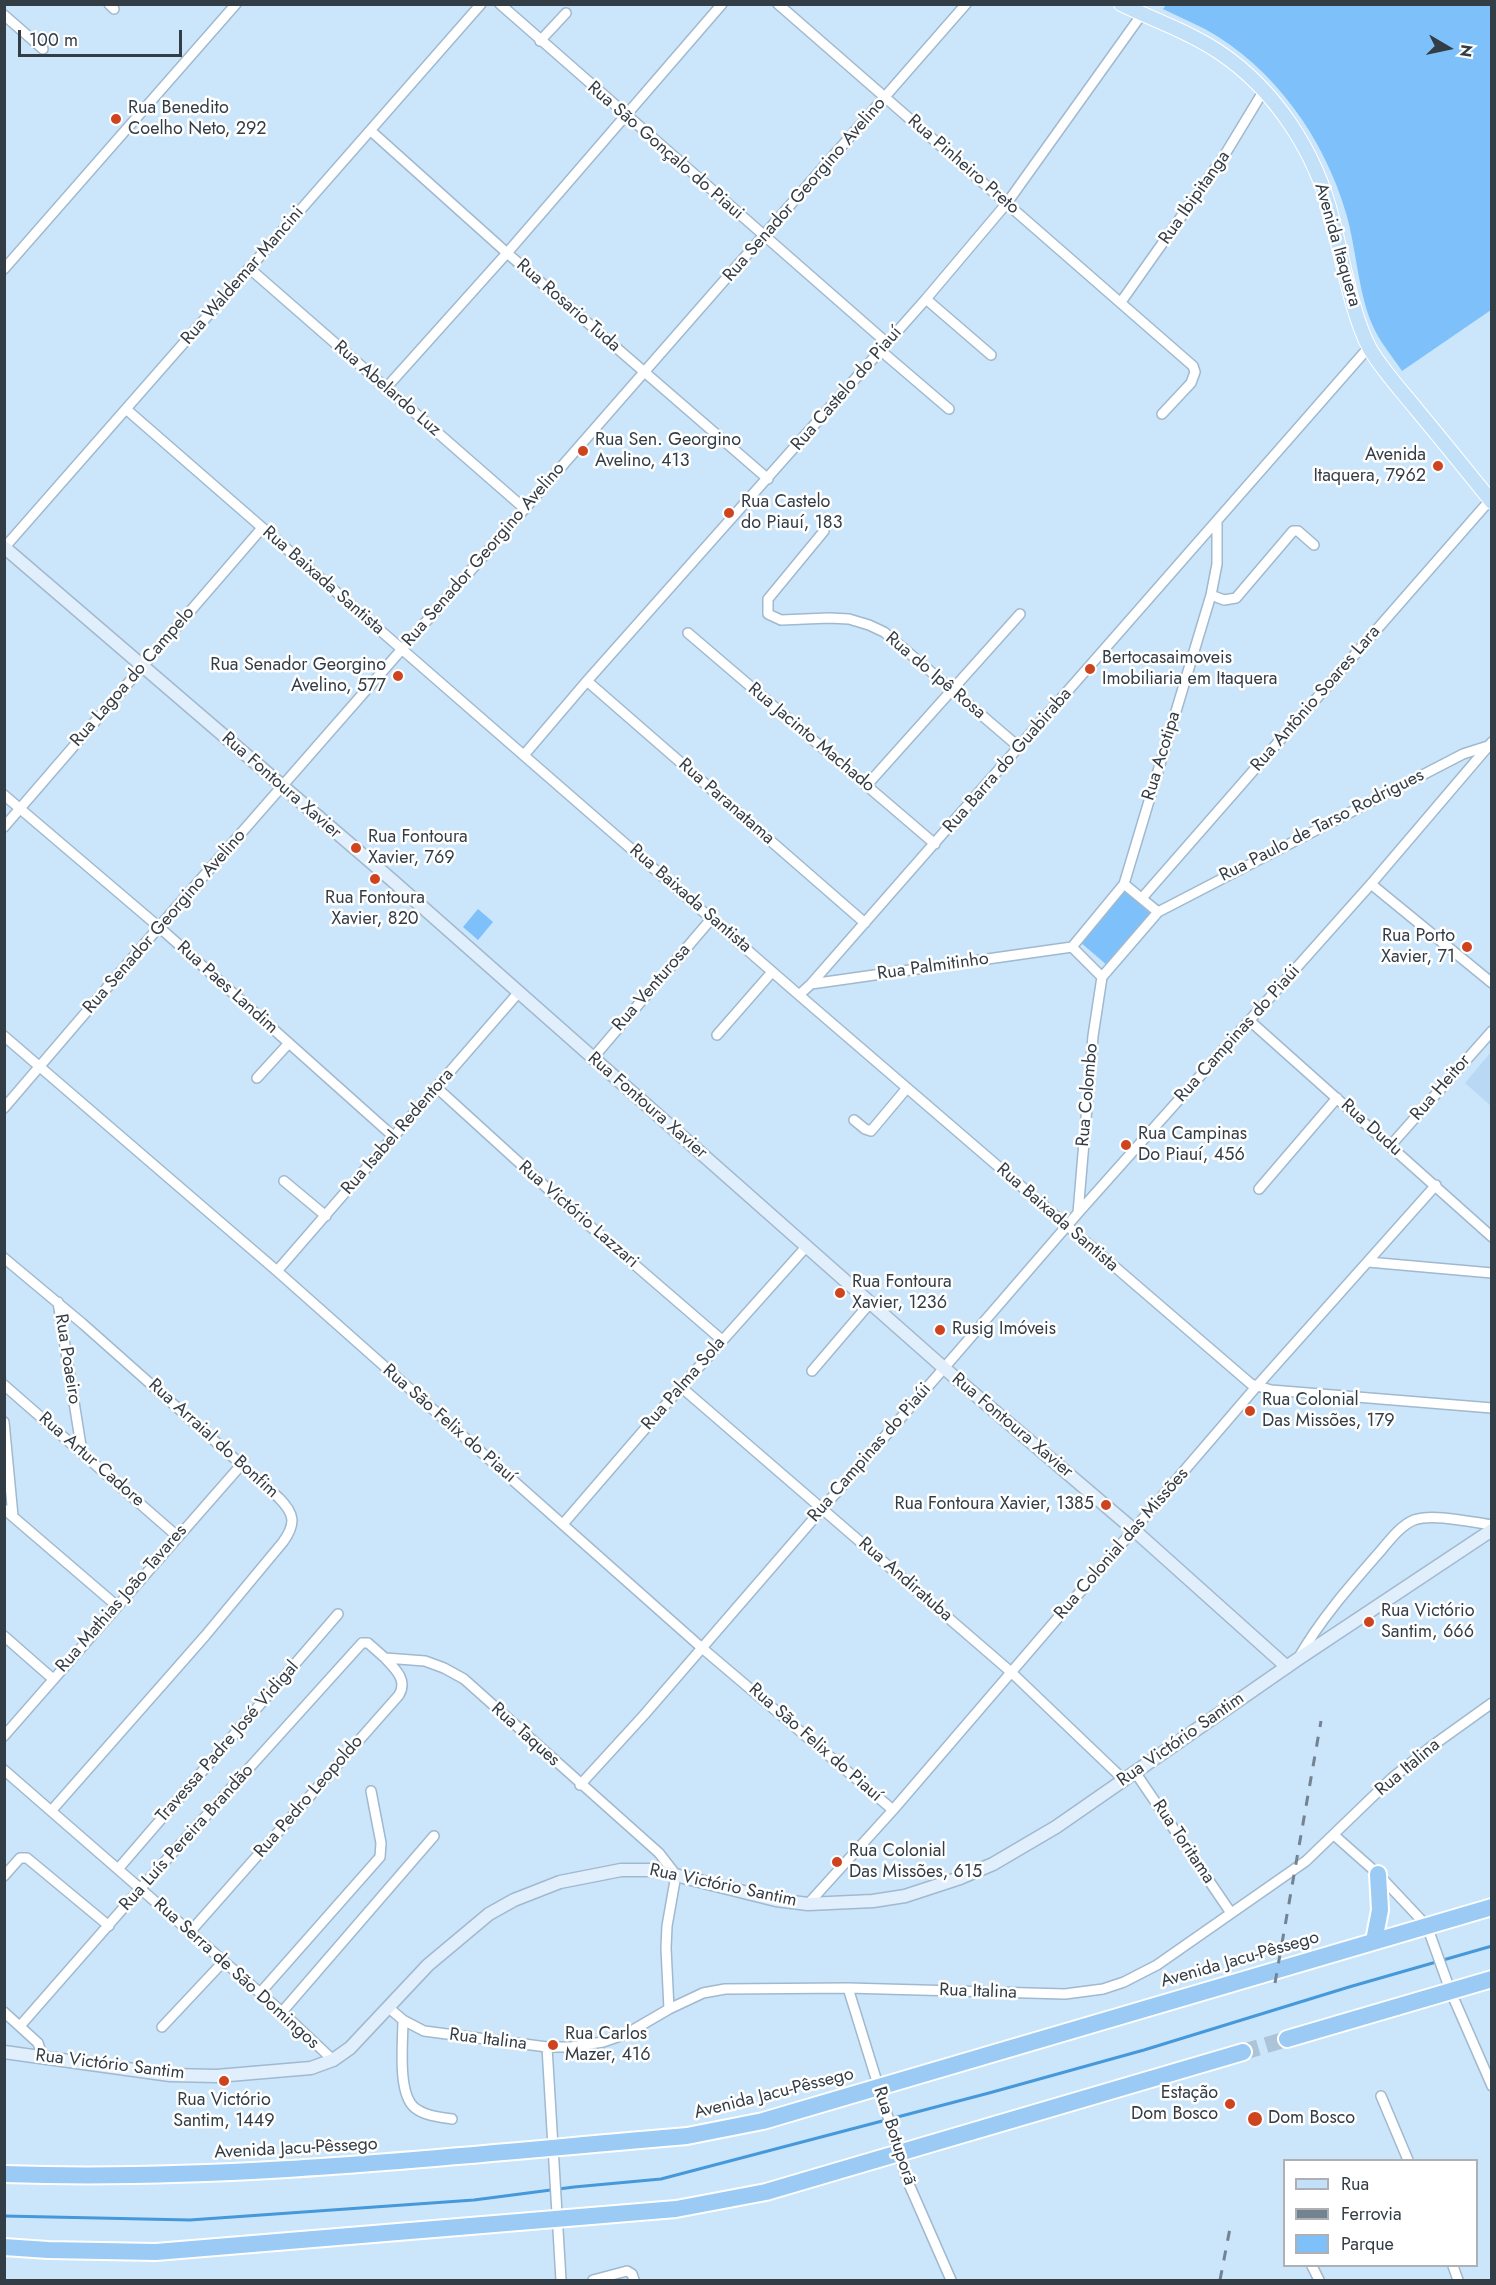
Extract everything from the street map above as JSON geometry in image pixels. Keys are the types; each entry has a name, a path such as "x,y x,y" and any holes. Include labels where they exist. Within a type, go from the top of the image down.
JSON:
{"highway":[{"path":"1374,1941 1380,1911 1378,1874"},
{"name":"Avenida Jacu-Pêssego","path":"4,2174 147,2176 248,2172 552,2151 687,2136 880,2093 1374,1941 1430,1932 1491,1906"},
{"path":"1287,2039 1448,1984 1491,1979"},
{"path":"4,2247 156,2252 558,2214 676,2209 734,2200 899,2154 1243,2052"}],"main road":[{"name":"Avenida Itaquera","path":"1121,4 1145,9 1219,52 1263,90 1292,127 1311,159 1330,208 1357,315 1369,347 1385,371 1491,501"},
{"name":"Rua Fontoura Xavier","path":"5,547 519,992 592,1059 944,1368 1134,1530 1287,1667"},
{"name":"Rua Victório Santim","path":"4,2052 134,2071 198,2076 284,2072 311,2068 333,2060 350,2048 429,1965 489,1914 514,1900 560,1882 637,1868 676,1875 776,1900 808,1904 873,1901 905,1896 960,1878 1023,1848 1491,1530"}],"street":[{"path":"4,269 236,4"},
{"name":"Rua Waldemar Mancini","path":"5,547 481,4"},
{"name":"Rua São Gonçalo do Piaui","path":"500,4 764,238 949,409"},
{"path":"386,388 507,253 722,4"},
{"name":"Rua Pinheiro Preto","path":"778,4 1188,361 1195,372 1191,383 1162,414"},
{"name":"Rua Senador Georgino Avelino","path":"4,1108 159,927 764,238 966,4"},
{"name":"Rua Castelo do Piauí","path":"524,755 926,299 1007,203 1145,9"},
{"path":"540,41 566,13"},
{"path":"4,15 43,49"},
{"name":"Rua Ibipitanga","path":"1121,302 1224,156 1263,90"},
{"name":"Rua Rosario Tuda","path":"371,131 507,253 768,479"},
{"name":"Rua Abelardo Luz","path":"249,268 525,509"},
{"path":"926,299 991,355"},
{"name":"Rua Barra do Guabiraba","path":"811,984 1369,347"},
{"name":"Rua Baixada Santista","path":"126,409 1067,1228 1256,1388"},
{"name":"Rua Antônio Soares Lara","path":"1142,898 1491,501"},
{"name":"Rua Acotipa","path":"1124,884 1211,595 1217,564 1217,522"},
{"name":"Rua Lagoa do Campelo","path":"4,827 262,528"},
{"name":"Rua do Ipê Rosa","path":"824,531 768,598 768,614 781,620 829,618 849,620 870,625 884,632 1020,748"},
{"path":"1211,595 1224,600 1236,598 1293,531 1298,531 1314,545"},
{"path":"867,785 1020,614"},
{"name":"Rua Jacinto Machado","path":"688,633 935,844"},
{"name":"Rua Paranatama","path":"587,681 865,923"},
{"name":"Rua Campinas do Piaúi","path":"580,1785 702,1648 1078,1213 1371,884 1490,744"},
{"name":"Rua Paulo de Tarso Rodrigues","path":"1158,912 1462,754 1490,744"},
{"name":"Rua Paes Landim","path":"4,795 159,927 394,1137"},
{"path":"1124,884 1142,898 1158,912 1102,977 1072,947 1124,884"},
{"path":"1371,884 1491,983"},
{"name":"Rua Venturosa","path":"592,1059 712,918"},
{"name":"Rua Palmitinho","path":"811,984 1072,947"},
{"path":"717,1035 772,972"},
{"name":"Rua Colombo","path":"1078,1213 1093,1036 1102,977"},
{"path":"799,995 811,984"},
{"name":"Rua Isabel Redentora","path":"277,1271 519,992"},
{"name":"Rua Dudu","path":"1250,1021 1436,1185 1491,1237"},
{"name":"Rua Heitor","path":"1391,1145 1491,1030"},
{"name":"Rua São Felix do Piauí","path":"4,1036 277,1271 702,1648 893,1810"},
{"path":"257,1078 289,1044"},
{"name":"Rua Victório Lazzari","path":"436,1087 569,1208 723,1340"},
{"path":"854,1120 865,1129 872,1131 907,1088"},
{"path":"1259,1189 1337,1098"},
{"path":"284,1181 326,1216"},
{"name":"Rua Colonial das Missões","path":"808,1904 893,1810 1256,1388 1436,1185"},
{"name":"Rua Palma Sola","path":"563,1524 806,1247"},
{"name":"Rua Arraial do Bonfim","path":"4,1258 58,1302 242,1464 286,1505 292,1516 290,1533 205,1636 52,1810"},
{"path":"1368,1262 1491,1273"},
{"name":"Rua Poaeiro","path":"58,1302 82,1452"},
{"path":"812,1371 870,1303"},
{"name":"Rua Artur Cadore","path":"4,1385 177,1536"},
{"name":"Rua Andiratuba","path":"681,1387 1011,1672 1124,1780"},
{"path":"1256,1388 1491,1407"},
{"path":"4,1422 13,1516"},
{"name":"Rua Mathias João Tavares","path":"4,1736 242,1464"},
{"path":"4,1509 117,1606"},
{"name":"Rua Victório Santim","path":"1298,1659 1312,1635 1352,1584 1392,1538 1412,1521 1427,1518 1491,1525"},
{"name":"Travessa Padre José Vidigal","path":"118,1869 338,1614"},
{"path":"4,1636 53,1679"},
{"name":"Rua Taques","path":"353,1651 362,1643 368,1643 385,1658 425,1661 464,1679 580,1785 645,1840 676,1875"},
{"name":"Rua Luís Pereira Brandão","path":"20,2026 353,1651"},
{"name":"Rua Pedro Leopoldo","path":"190,1932 399,1695 403,1689 403,1682 385,1658"},
{"name":"Rua Italina","path":"389,2008 424,2031 571,2048 603,2042 626,2034 669,2008 704,1993 724,1989 848,1988 1065,1994 1103,1989 1124,1982 1157,1965 1306,1861 1407,1766 1491,1703"},
{"name":"Rua Serra de São Domingos","path":"4,1770 282,2012 333,2060"},
{"name":"Rua Toritama","path":"1135,1772 1231,1913"},
{"path":"260,1993 380,1857 381,1843 371,1791"},
{"path":"1334,1835 1378,1874 1430,1932 1448,1984 1491,2086"},
{"path":"282,2012 434,1836"},
{"path":"4,1876 20,1858 27,1858 109,1926"},
{"path":"669,2008 667,1926 676,1875"},
{"path":"162,2027 224,1961"},
{"name":"Rua Botuporã","path":"848,1988 908,2182 951,2280"},
{"path":"4,2012 38,2043 40,2049 38,2057"},
{"path":"404,2020 402,2058 407,2096 414,2108 427,2115 452,2119"},
{"path":"547,2047 561,2280"},
{"path":"1381,2096 1408,2159"},
{"path":"593,2280 620,2272 630,2272 634,2280"}],"shaded area":[{"path":"1491,1052 1491,1106 1465,1083"}],"green space":[{"path":"1166,5 1491,5 1491,310 1402,371 1372,324 1363,298 1346,213 1324,158 1310,132 1274,84 1253,63 1205,29 1163,9"},
{"path":"1125,891 1152,915 1108,966 1080,942"},
{"path":"478,909 493,922 478,940 463,927"}],"waterway":[{"path":"4,2216 190,2220 474,2200 661,2179 1144,2050 1492,1946"}],"tunnel":[{"path":"1243,2052 1287,2039"}],"railway":[{"path":"1275,1983 1321,1721"},
{"path":"1220,2280 1231,2223"}],"place":[{"name":"Rua Benedito Coelho Neto, 292","path":"116,119"},
{"name":"Rua Sen. Georgino Avelino, 413","path":"583,451"},
{"name":"Avenida Itaquera, 7962","path":"1438,466"},
{"name":"Rua Castelo do Piauí, 183","path":"729,513"},
{"name":"Bertocasaimoveis Imobiliaria em Itaquera","path":"1090,669"},
{"name":"Rua Senador Georgino Avelino, 577","path":"398,676"},
{"name":"Rua Fontoura Xavier, 769","path":"356,848"},
{"name":"Rua Fontoura Xavier, 820","path":"375,879"},
{"name":"Rua Porto Xavier, 71","path":"1467,947"},
{"name":"Rua Campinas Do Piauí, 456","path":"1126,1145"},
{"name":"Rua Fontoura Xavier, 1236","path":"840,1293"},
{"name":"Rusig Imóveis","path":"940,1330"},
{"name":"Rua Colonial Das Missões, 179","path":"1250,1411"},
{"name":"Rua Fontoura Xavier, 1385","path":"1106,1505"},
{"name":"Rua Victório Santim, 666","path":"1369,1622"},
{"name":"Rua Colonial Das Missões, 615","path":"837,1862"},
{"name":"Rua Carlos Mazer, 416","path":"553,2045"},
{"name":"Rua Victório Santim, 1449","path":"224,2081"},
{"name":"Estação Dom Bosco","path":"1230,2104"},
{"name":"Dom Bosco","path":"1255,2119"}]}
